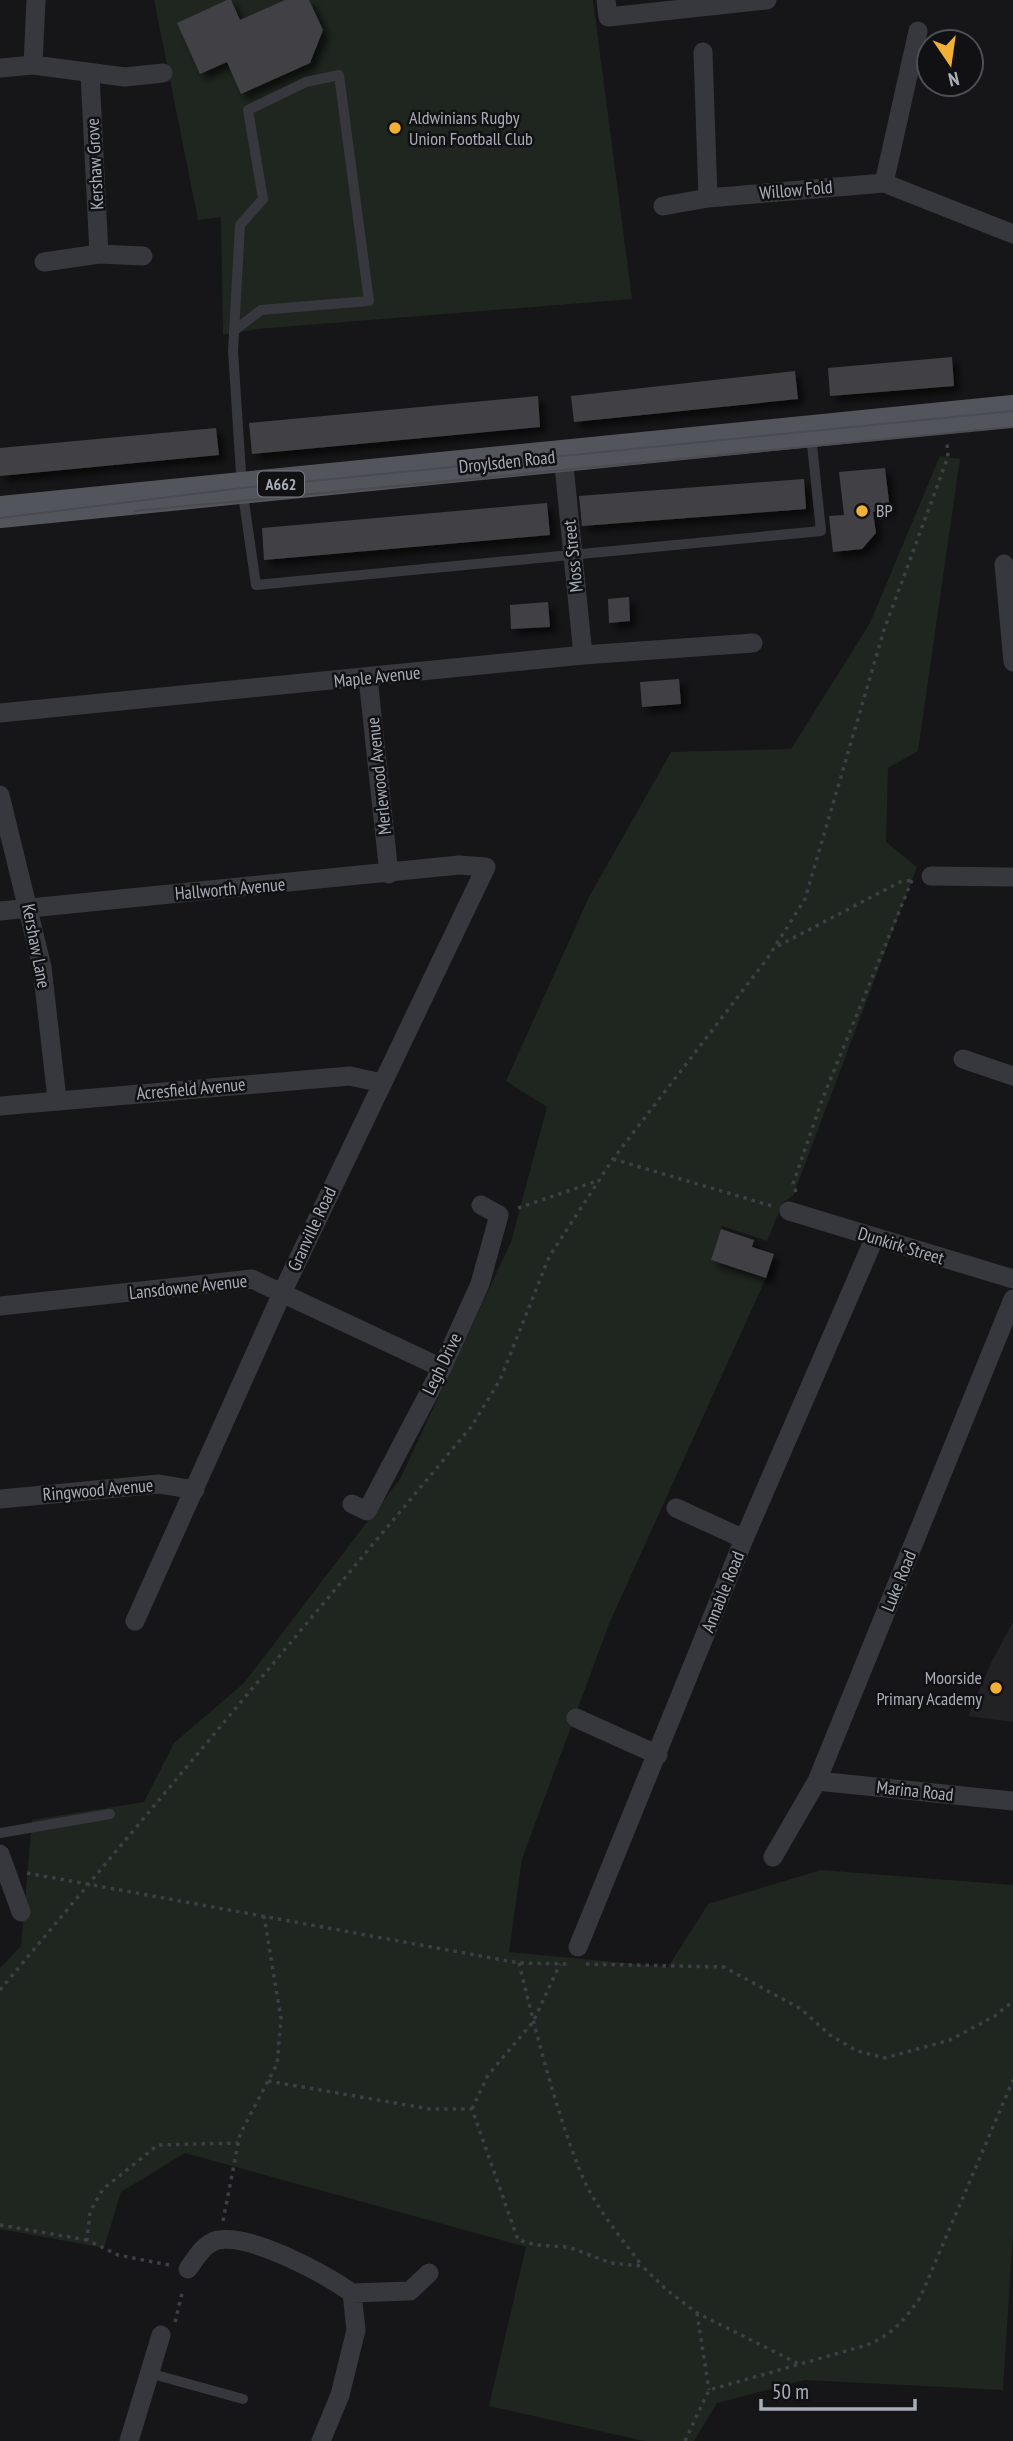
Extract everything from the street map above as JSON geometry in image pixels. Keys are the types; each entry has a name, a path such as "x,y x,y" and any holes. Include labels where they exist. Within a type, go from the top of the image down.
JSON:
{"main road":[{"name":"Droylsden Road","path":"0,512 1013,411"}],"street":[{"path":"33,65 36,0"},
{"path":"606,0 608,17 767,0"},
{"path":"884,183 915,45"},
{"path":"703,52 708,198"},
{"path":"0,68 33,65 125,77 163,74"},
{"name":"Kershaw Grove","path":"90,74 99,254"},
{"name":"Willow Fold","path":"663,206 708,198 884,183 1013,234"},
{"path":"44,262 99,254 143,256"},
{"name":"Moss Street","path":"563,456 583,655"},
{"path":"1004,564 1013,662"},
{"name":"Maple Avenue","path":"0,713 583,655 753,643"},
{"name":"Merlewood Avenue","path":"368,678 389,874"},
{"name":"Kershaw Lane","path":"0,795 42,967 57,1099"},
{"name":"Hallworth Avenue","path":"0,911 459,865"},
{"name":"Granville Road","path":"135,1620 283,1291 486,867 459,865"},
{"path":"922,878 1013,877"},
{"path":"963,1059 1013,1076"},
{"name":"Acresfield Avenue","path":"0,1106 57,1099 350,1076 382,1083"},
{"path":"481,1205 499,1214"},
{"name":"Dunkirk Street","path":"789,1211 874,1239 1013,1279"},
{"name":"Legh Drive","path":"352,1504 367,1511 442,1368 480,1284 499,1214"},
{"name":"Annable Road","path":"578,1947 744,1539 874,1239"},
{"name":"Lansdowne Avenue","path":"0,1306 252,1279 283,1291 442,1368"},
{"name":"Luke Road","path":"773,1857 817,1781 1013,1299"},
{"name":"Ringwood Avenue","path":"0,1499 159,1484 195,1490"},
{"path":"676,1508 744,1539"},
{"path":"576,1718 658,1755"},
{"name":"Marina Road","path":"817,1781 1013,1801"},
{"path":"3,1862 21,1912"},
{"path":"188,2270 203,2248 219,2240 265,2248 323,2273 352,2293 410,2291 429,2273"},
{"path":"321,2441 340,2395 356,2330 352,2293"},
{"path":"129,2441 161,2335"}],"lane":[{"path":"235,330 261,310 369,301 339,75 306,82 248,110 263,199 240,225 233,351 242,488 256,585 821,531 810,431"},
{"path":"0,1833 110,1814"},
{"path":"149,2374 243,2399"}],"path":[{"path":"0,1990 471,1427 500,1380 548,1257 613,1159 775,947 805,899 884,630 948,457 946,417"},
{"path":"775,947 900,883 922,878"},
{"path":"613,1159 789,1211 798,1195 793,1184 822,1100 922,878"},
{"path":"499,1214 599,1180"},
{"path":"3,1862 89,1884 519,1963 724,1967 801,2009 830,2035 857,2051 885,2058 950,2040 995,2016 1013,2001"},
{"path":"219,2240 238,2143 277,2064 281,2019 264,1916"},
{"path":"519,1963 533,2022 580,2172 604,2214 642,2266 668,2291 697,2313 801,2365"},
{"path":"561,1964 533,2022 488,2075 472,2109 518,2240 536,2245 568,2247 611,2263 642,2266"},
{"path":"709,2390 801,2365 884,2338 901,2323 920,2298 1013,2080"},
{"path":"268,2081 430,2109 472,2109"},
{"path":"87,2240 90,2212 103,2189 158,2145 238,2143"},
{"path":"0,2225 87,2240 118,2255 188,2270 173,2329 161,2335"},
{"path":"685,2441 709,2390 697,2313"}],"shaded area":[{"name":"Aldwinians Rugby Union Football Club","path":"154,0 593,0 632,299 257,329 223,335 221,217 198,220"},
{"path":"940,456 960,459 918,751 888,768 886,842 917,867 793,1196 783,1202 767,1241 722,1226 711,1260 766,1278 609,1624 522,1859 509,1952 668,1967 708,1904 821,1870 1013,1885 1013,2234 1003,2390 805,2380 717,2403 694,2441 644,2441 489,2406 526,2247 185,2153 121,2192 104,2248 0,2229 0,1968 21,1946 32,1820 144,1802 174,1743 244,1683 400,1479 511,1242 547,1107 506,1081 589,897 671,752 791,749 870,623"},
{"name":"Moorside Primary Academy","path":"1013,1622 1013,1722 968,1716 992,1661"}],"building":[{"path":"231,0 240,20 285,0 309,0 323,30 310,63 241,94 227,62 200,74 177,23"},
{"path":"952,357 954,386 830,396 828,368"},
{"path":"795,371 798,399 574,422 571,396"},
{"path":"538,396 540,427 252,454 249,423"},
{"path":"216,428 219,455 0,476 0,448"},
{"name":"BP","path":"885,468 890,510 873,512 876,533 862,549 833,552 829,516 844,515 839,472"},
{"path":"804,479 806,509 582,526 579,496"},
{"path":"547,503 550,535 264,560 262,528"},
{"path":"629,597 630,621 609,623 608,599"},
{"path":"548,602 550,627 511,629 510,605"},
{"path":"679,679 681,704 642,707 640,682"},
{"path":"721,1229 754,1240 752,1247 774,1254 766,1278 711,1260"}],"tram line":[{"path":"0,518 242,488 1013,411"},
{"path":"135,511 1013,427"}],"place":[{"name":"Aldwinians Rugby Union Football Club","path":"395,128"},
{"name":"BP","path":"862,511"},
{"name":"Moorside Primary Academy","path":"996,1688"}]}
